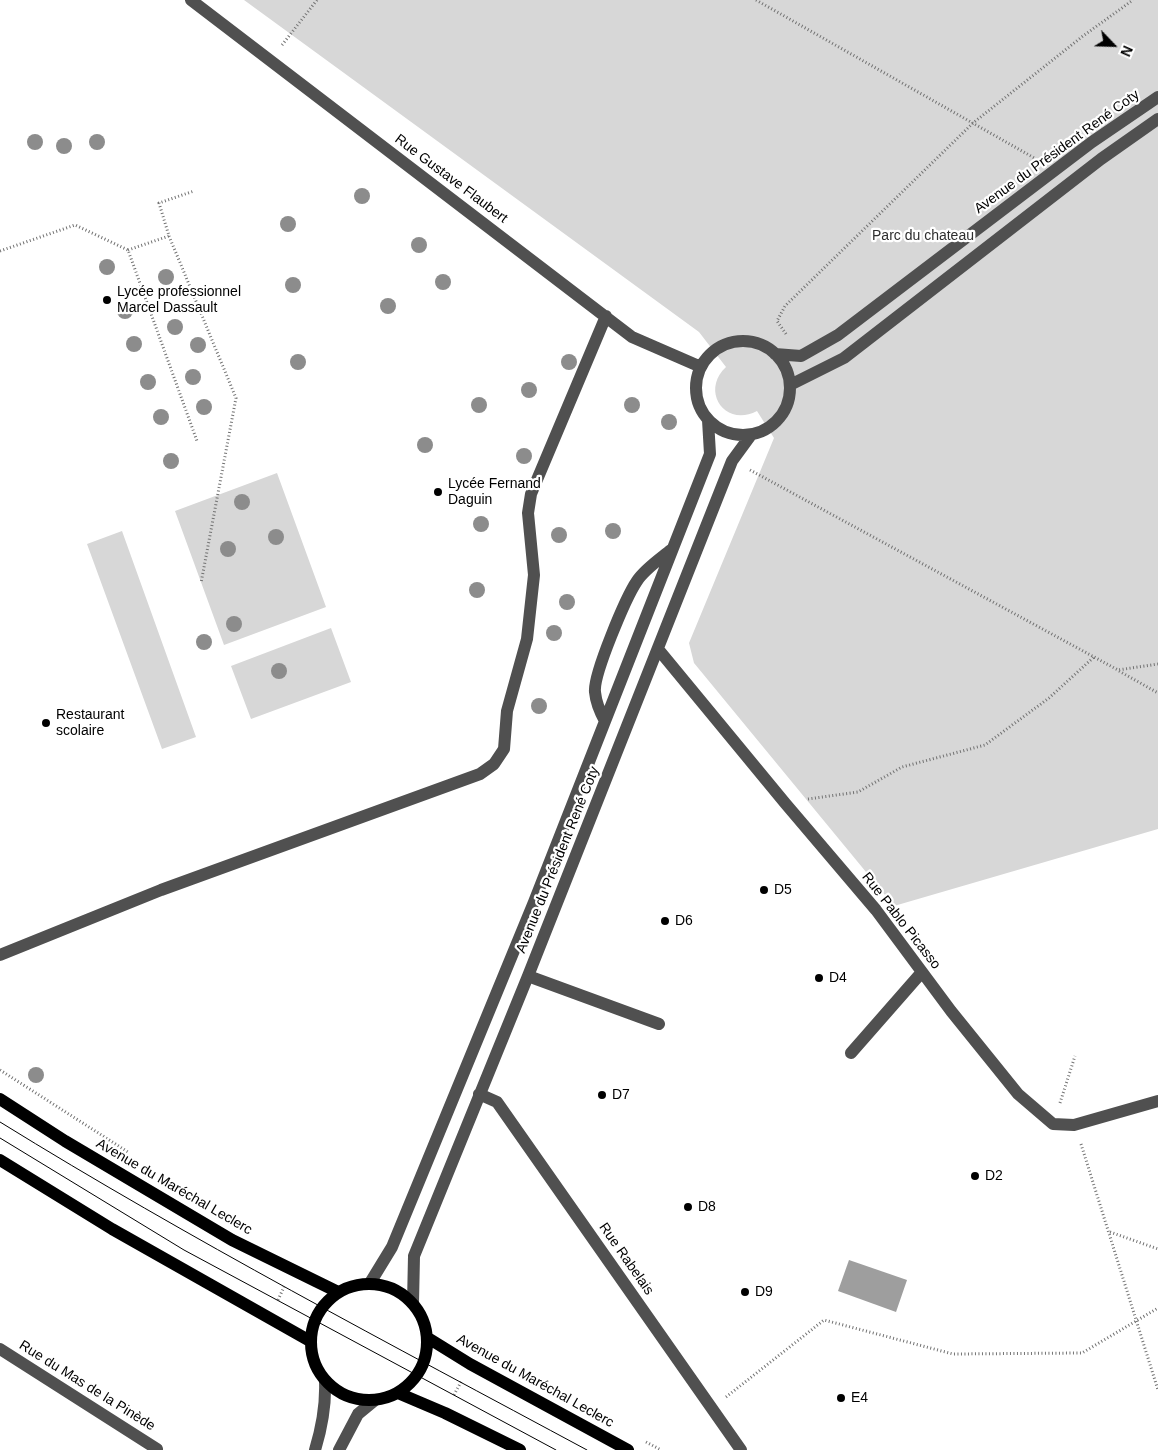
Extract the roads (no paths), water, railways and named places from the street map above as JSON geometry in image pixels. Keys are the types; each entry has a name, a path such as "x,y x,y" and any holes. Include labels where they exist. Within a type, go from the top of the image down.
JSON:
{"main road":[{"name":"Avenue du Maréchal Leclerc","path":"0,1099 65,1141 232,1240 338,1292"},
{"path":"0,1160 112,1229 310,1341"},
{"path":"370,1283 386,1285 401,1292 413,1303 420,1313 428,1338 424,1362 418,1374 409,1385 398,1393 375,1400 361,1400 348,1397 335,1390 325,1381 314,1364 310,1341 315,1319 321,1308 338,1292 348,1287 370,1283"},
{"name":"Avenue du Maréchal Leclerc","path":"428,1338 470,1364 628,1450"},
{"path":"398,1393 445,1413 520,1450"}],"street":[{"name":"Rue Gustave Flaubert","path":"191,0 632,336 701,367"},
{"name":"Avenue du Président René Coty","path":"775,354 801,356 838,335 1092,142 1158,97"},
{"path":"790,385 844,358 1101,159 1158,119"},
{"path":"0,955 161,890 480,774 494,764 504,749 507,711 527,639 534,575 528,512 531,494 606,316"},
{"path":"741,341 754,342 765,346 775,354 783,363 790,385 789,399 784,412 776,423 752,435 740,436 717,428 708,420 697,400 696,389 701,367 708,357 718,348 729,343 741,341"},
{"name":"Avenue du Président René Coty","path":"370,1283 392,1247 534,902 673,549 710,454 708,420"},
{"name":"Avenue du Président René Coty","path":"413,1303 414,1256 528,976 732,461 752,435"},
{"path":"605,721 598,707 594,691 597,674 624,604 637,580 673,549"},
{"name":"Rue Pablo Picasso","path":"658,649 876,910 1012,1089 1053,1124 1074,1125 1158,1101"},
{"path":"851,1053 922,972"},
{"path":"528,976 659,1024"},
{"name":"Rue Rabelais","path":"479,1094 497,1102 741,1450"},
{"name":"Rue du Mas de la Pinède","path":"0,1349 158,1449"},
{"path":"315,1450 326,1400 325,1381"},
{"path":"339,1450 358,1414 375,1400"}],"tram line":[{"path":"0,1122 218,1250 587,1450"},
{"path":"0,1138 184,1250 556,1450"}],"place":[{"name":"Lycée professionnel Marcel Dassault","path":"107,300"},
{"name":"Lycée Fernand Daguin","path":"438,492"},
{"name":"Restaurant scolaire","path":"46,723"},
{"name":"D5","path":"764,890"},
{"name":"D6","path":"665,921"},
{"name":"D4","path":"819,978"},
{"name":"D7","path":"602,1095"},
{"name":"D2","path":"975,1176"},
{"name":"D8","path":"688,1207"},
{"name":"D9","path":"745,1292"},
{"name":"E4","path":"841,1398"}],"park label":[{"name":"Parc du chateau","path":"923,236"}]}
